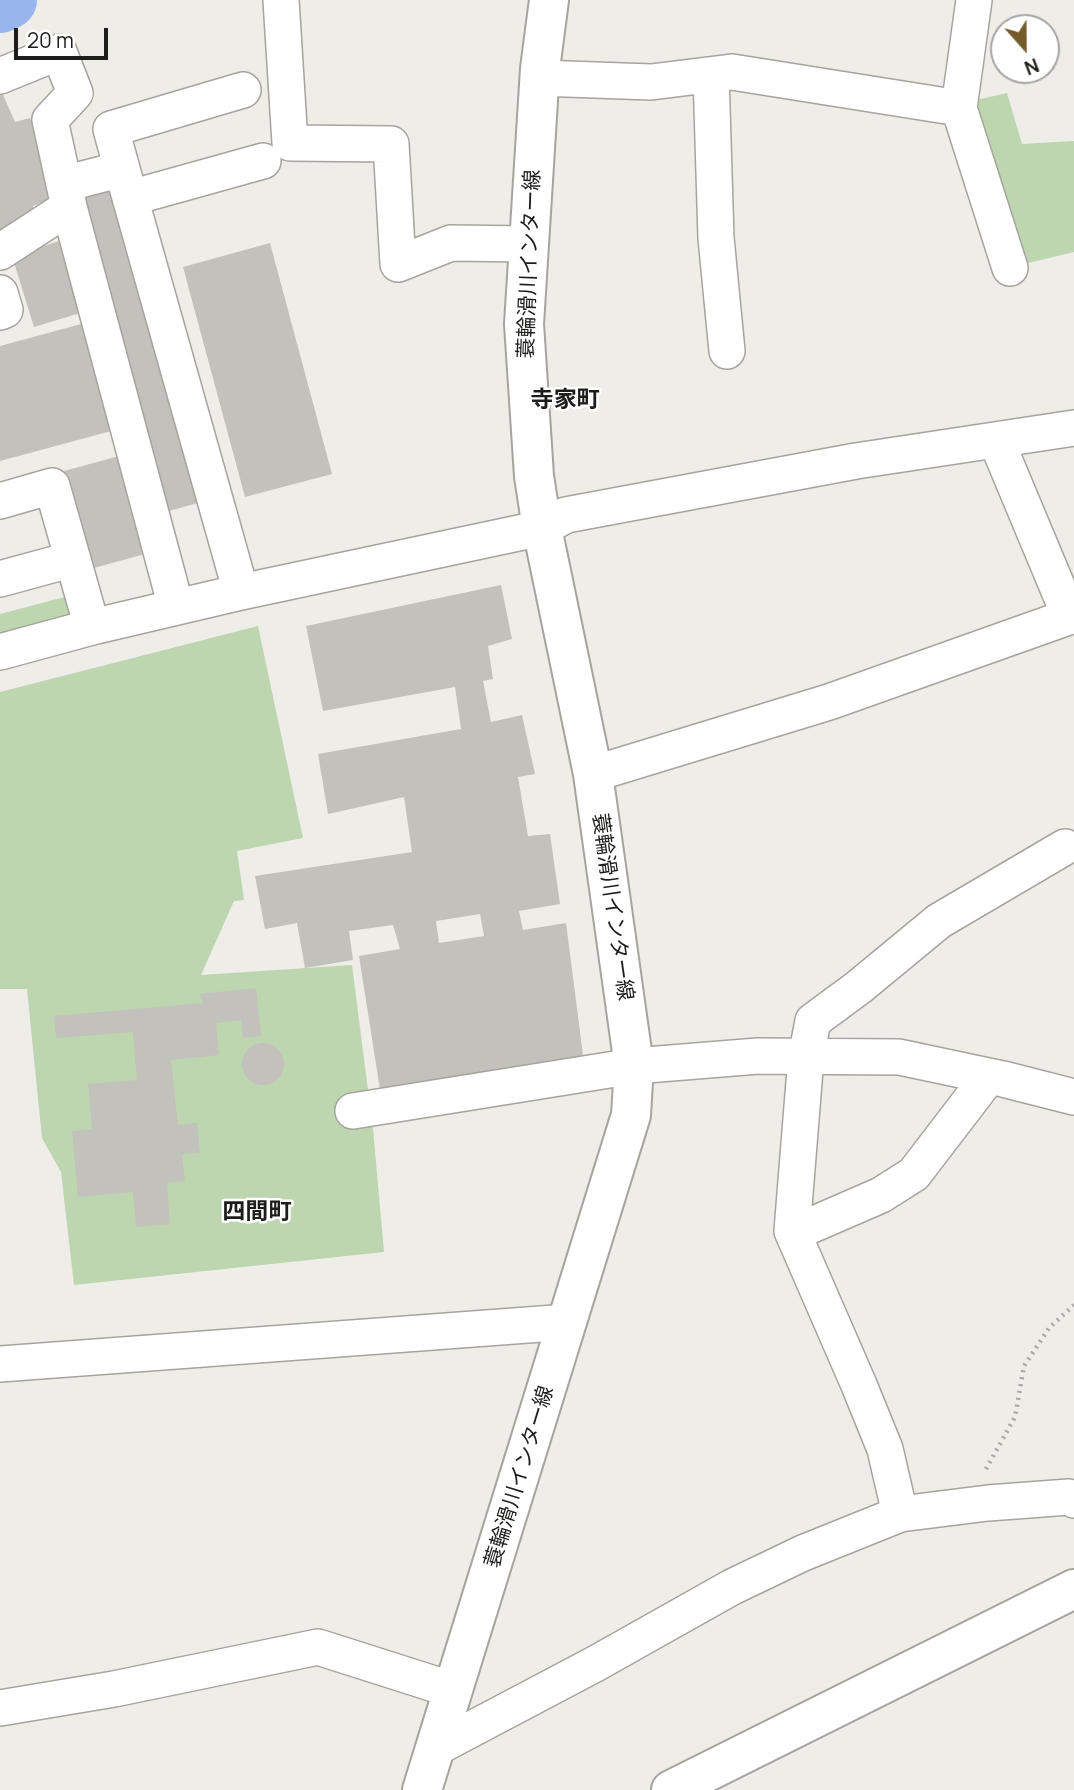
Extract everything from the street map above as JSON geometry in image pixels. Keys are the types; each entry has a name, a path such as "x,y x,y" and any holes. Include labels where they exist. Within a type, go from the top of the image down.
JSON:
{"main road":[{"name":"蓑輪滑川インター線","path":"422,1790 631,1115 634,1066 593,774 542,528 534,476 524,324 539,78 549,0"},
{"path":"671,1790 1074,1589"}],"street":[{"path":"281,0 290,144 391,144 398,264 450,243 528,244"},
{"path":"974,0 959,108 1010,268"},
{"path":"0,76 59,52 75,93 50,120 66,195 176,607"},
{"path":"539,78 651,82 732,72 959,108"},
{"path":"710,75 716,238 727,351"},
{"path":"241,592 111,130 243,90"},
{"path":"0,252 66,195 263,161"},
{"path":"0,293 5,310 0,312"},
{"path":"0,652 92,626 542,528 566,515 856,461 1074,428"},
{"path":"593,774 829,702 1072,616 996,440"},
{"path":"0,501 52,486 92,626"},
{"path":"0,579 73,559"},
{"path":"900,1514 885,1449 792,1231 806,1057 813,1021 939,921 1065,847"},
{"path":"353,1111 634,1066 758,1056 899,1057 1074,1097"},
{"path":"792,1231 881,1195 914,1174 989,1076"},
{"path":"0,1364 568,1322"},
{"path":"434,1749 733,1587 803,1553 900,1514 1069,1497 1074,1500"},
{"path":"0,1707 114,1689 318,1647 453,1690"}],"path":[{"path":"962,1506 1000,1447 1015,1417 1024,1366 1049,1328 1074,1306"}],"green space":[{"path":"1007,93 1022,144 1074,141 1074,252 1016,266 972,101"},
{"path":"76,594 81,616 0,638 0,614"},
{"path":"258,626 303,838 237,851 244,900 234,901 201,975 352,965 373,1129 384,1252 74,1285 61,1172 42,1138 27,989 0,989 0,692"}],"building":[{"path":"0,88 15,122 30,118 48,155 48,200 33,206 35,216 0,241"},
{"path":"111,185 198,503 162,513 75,194"},
{"path":"69,238 90,310 34,327 12,256"},
{"path":"270,243 332,474 245,497 183,267"},
{"path":"85,323 115,430 0,461 0,346"},
{"path":"119,456 145,554 90,569 64,471"},
{"path":"501,585 512,639 488,646 493,679 483,681 491,722 522,715 535,774 518,777 528,836 550,834 560,904 519,911 523,930 566,923 584,1063 381,1096 359,956 400,949 393,925 349,931 353,960 305,968 297,923 265,929 255,876 412,852 404,797 328,814 318,754 461,729 455,687 323,711 306,626","holes":["480,914 484,936 439,943 436,921"]},
{"path":"256,988 261,1036 243,1038 241,1020 216,1023 219,1055 171,1060 178,1125 197,1123 200,1153 182,1154 185,1181 167,1183 170,1224 136,1227 133,1192 78,1197 72,1131 92,1129 88,1084 137,1080 133,1032 56,1038 54,1016 203,1003 199,994"},
{"path":"263,1043 278,1049 284,1064 278,1079 263,1085 248,1079 242,1064 248,1049"}],"waterway":[{"path":"0,4 8,0"}],"district":[{"name":"寺家町","path":"565,401"},
{"name":"四間町","path":"257,1213"}]}
